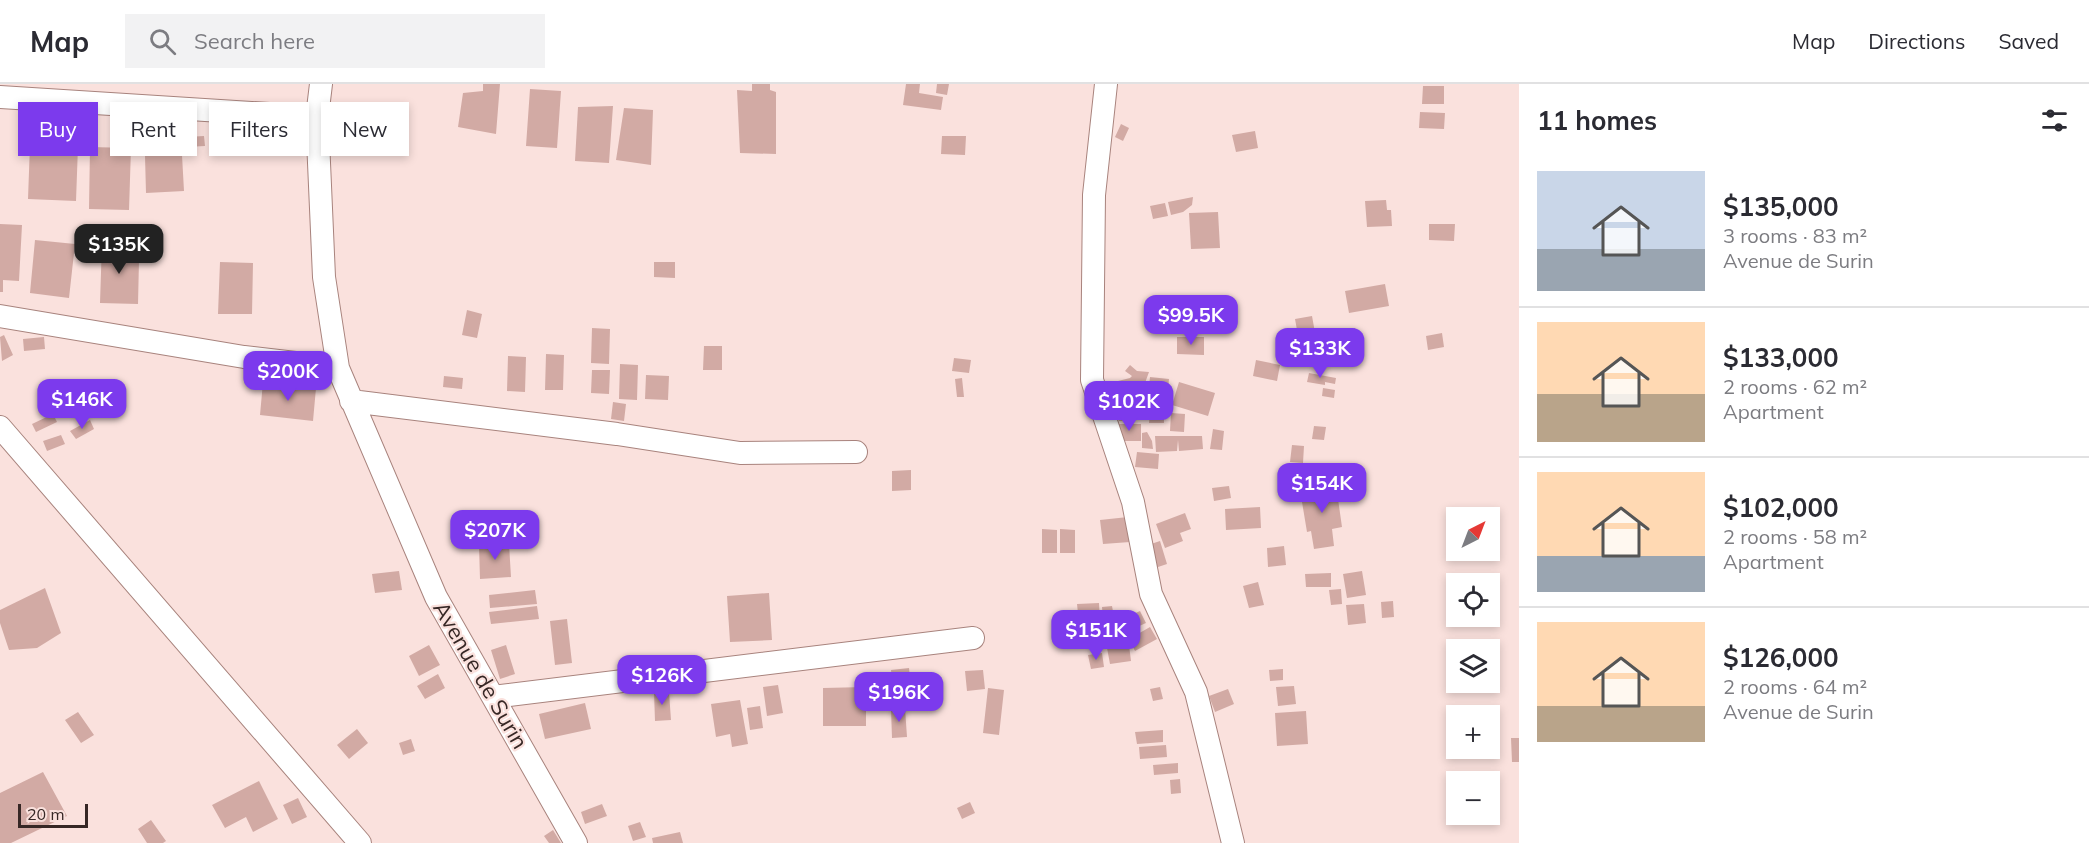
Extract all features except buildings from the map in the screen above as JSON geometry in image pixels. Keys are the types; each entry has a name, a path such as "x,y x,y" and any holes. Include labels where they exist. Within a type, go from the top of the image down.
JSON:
{"street":[{"name":"Avenue de Surin","path":"321,84 317,117 324,277 338,368 436,597 576,843"},
{"path":"1106,84 1094,195 1092,380 1133,502 1151,594 1196,692 1233,843"},
{"path":"0,97 317,117"},
{"path":"0,316 244,357 338,368"},
{"path":"351,401 740,453 856,452"},
{"path":"0,427 360,843"},
{"path":"493,697 973,638"}]}
